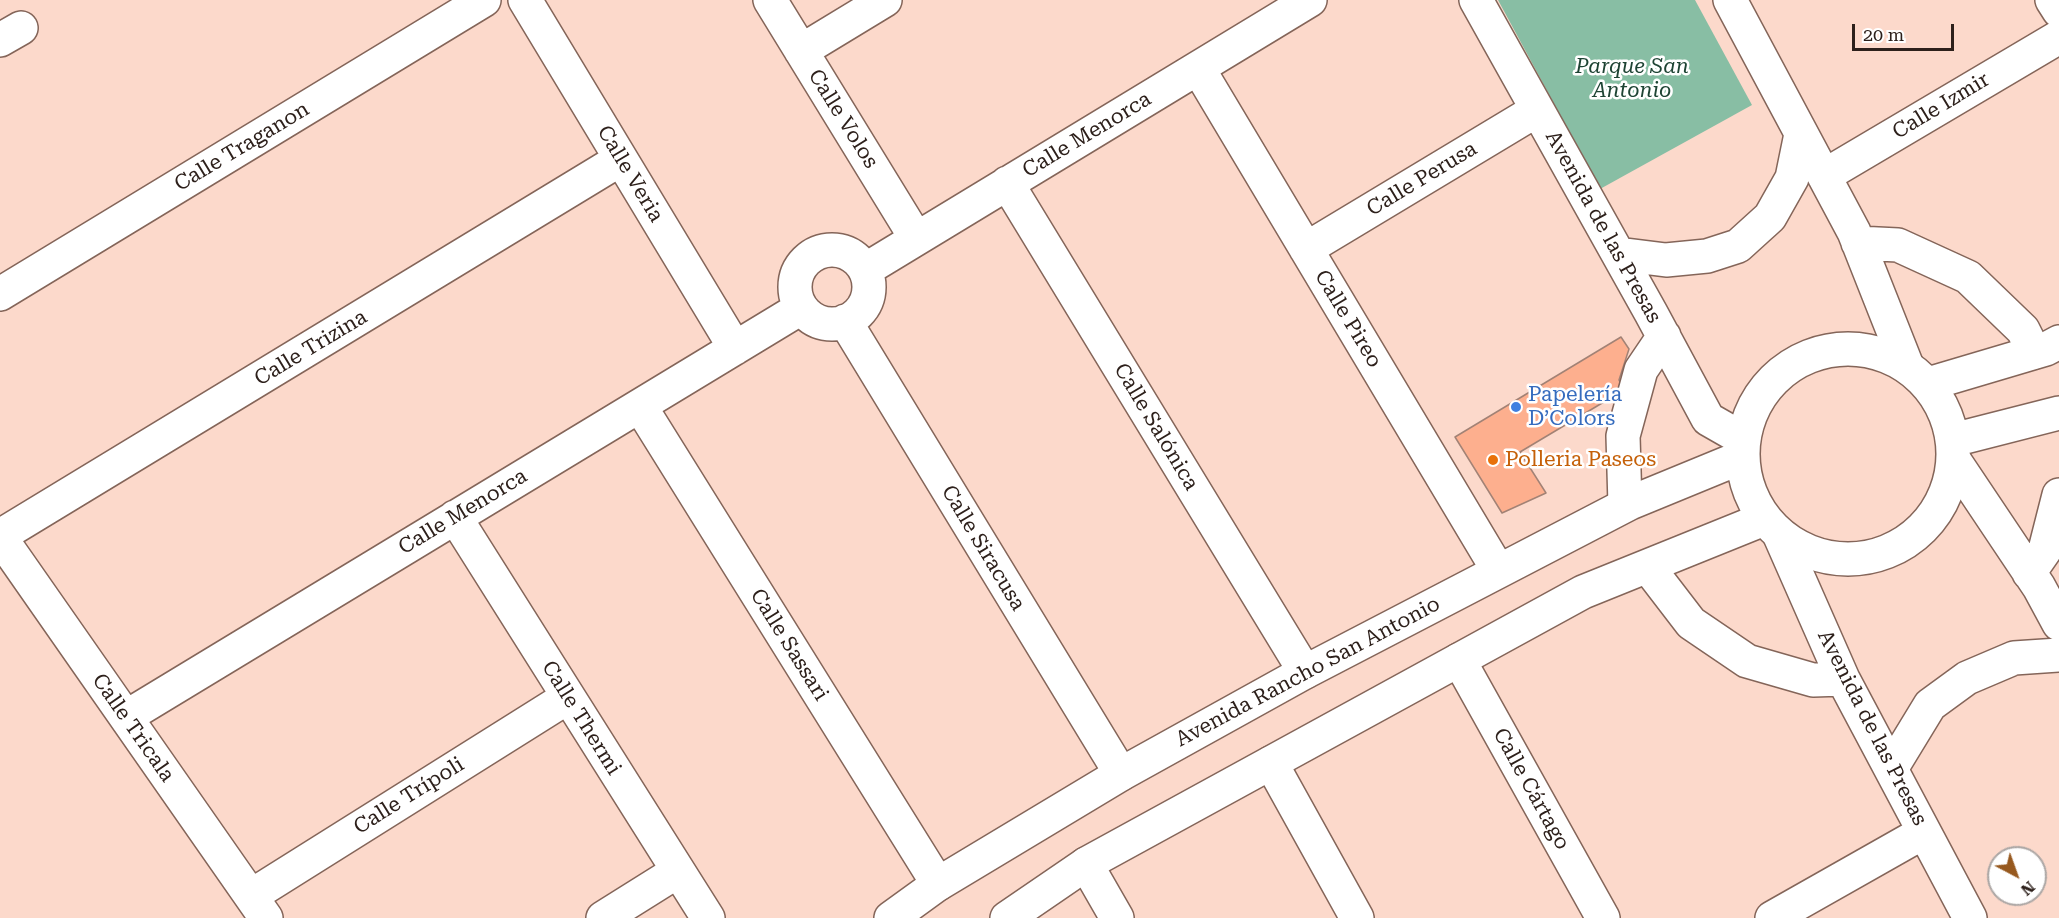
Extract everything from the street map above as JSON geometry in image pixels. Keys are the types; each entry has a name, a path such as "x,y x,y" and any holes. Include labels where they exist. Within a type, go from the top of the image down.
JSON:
{"street":[{"name":"Calle Traganon","path":"0,294 484,0"},
{"name":"Calle Veria","path":"525,0 735,348"},
{"name":"Calle Volos","path":"770,0 916,238"},
{"path":"801,51 885,0"},
{"name":"Calle Menorca","path":"865,270 1310,0"},
{"name":"Avenida de las Presas","path":"1476,0 1708,419 1743,448"},
{"path":"1730,0 1858,243 1917,375 1945,410 1954,450 2059,624"},
{"path":"2052,0 2059,11"},
{"name":"Calle Izmir","path":"1824,176 2059,36"},
{"name":"Calle Pireo","path":"1198,68 1498,570"},
{"name":"Calle Perusa","path":"1306,249 1537,110"},
{"path":"1618,254 1666,260 1707,256 1738,246 1770,217 1792,178 1801,134"},
{"name":"Calle Trizina","path":"0,537 621,159"},
{"name":"Calle Salónica","path":"1007,183 1305,672"},
{"path":"1858,243 1898,245 1968,277 2023,330 2046,347"},
{"path":"836,250 857,260 865,270 868,294 864,305 856,315 833,324 821,323 801,308 796,297 795,285 800,268 812,255 836,250"},
{"name":"Calle Menorca","path":"126,717 801,308"},
{"name":"Calle Siracusa","path":"845,321 1121,774"},
{"path":"1625,505 1623,436 1641,370 1664,336"},
{"path":"1954,450 1949,485 1939,509 1922,529 1898,548 1872,558 1839,560 1808,553 1772,527 1752,500 1745,480 1743,448 1750,416 1761,394 1778,375 1799,361 1820,353 1842,349 1865,350 1917,375 2046,347"},
{"name":"Calle Sassari","path":"640,406 938,884"},
{"path":"1954,450 2059,417"},
{"name":"Avenida Rancho San Antonio","path":"891,918 938,884 1121,774 1305,672 1625,505 1743,448"},
{"path":"2030,573 2045,550 2059,495"},
{"name":"Calle Thermi","path":"455,518 708,918"},
{"path":"1007,918 1086,864 1583,592 1648,567 1772,527"},
{"name":"Avenida de las Presas","path":"1772,527 1843,679 1970,918"},
{"name":"Calle Tricala","path":"0,537 258,907"},
{"path":"1648,567 1691,622 1747,661 1813,680 1843,679"},
{"path":"1891,769 1930,705 1967,678 2014,658 2059,655"},
{"name":"Calle Cártago","path":"1459,660 1604,918"},
{"name":"Calle Trípoli","path":"258,907 568,697"},
{"path":"1270,763 1357,918"},
{"path":"1772,918 1924,832"},
{"path":"1086,864 1117,918"},
{"path":"603,918 678,871"}],"green space":[{"name":"Parque San Antonio","path":"1498,0 1695,0 1752,105 1600,189"}],"building":[{"path":"1621,337 1629,349 1619,380 1624,390 1520,452 1546,493 1502,513 1455,437"}],"place":[{"name":"Papelería D’Colors","path":"1516,407"},
{"name":"Polleria Paseos","path":"1493,460"}]}
